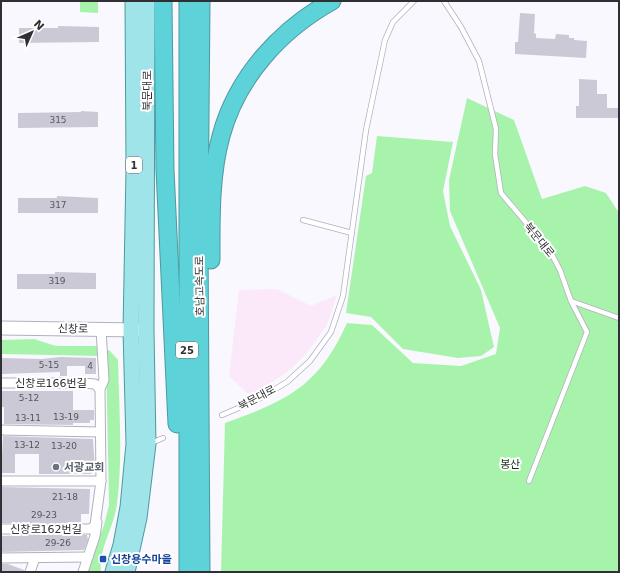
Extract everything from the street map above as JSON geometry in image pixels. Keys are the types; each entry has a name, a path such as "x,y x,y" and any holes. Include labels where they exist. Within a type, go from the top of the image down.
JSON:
{"highway":[{"path":"163,1 165,170 179,452 188,509"},
{"name":"호남고속도로","path":"188,1 188,572"},
{"name":"호남고속도로","path":"201,1 201,572"},
{"path":"202,408 211,350 213,198 214,177 221,136 231,107 262,58 296,24 332,1"}],"main road":[{"name":"북문대로","path":"126,572 139,518 141,444 134,169 133,1"},
{"name":"북문대로","path":"138,330 147,1"},
{"name":"신창로","path":"1,328 138,330"},
{"name":"북문대로","path":"113,572 121,545 141,444"}],"street":[{"path":"83,572 94,529 101,481 100,388 104,380 101,329"},
{"name":"신창로166번길","path":"1,383 82,383 94,384 100,388"},
{"path":"1,430 100,432"},
{"path":"1,481 101,481"},
{"name":"신창로162번길","path":"1,529 94,529"},
{"path":"1,558 88,557"},
{"path":"30,572 34,558"}],"lane":[{"name":"북문대로","path":"222,415 257,400 287,382 300,371 331,332 343,296 366,130 388,30 398,15 414,1"},
{"name":"북문대로","path":"444,1 461,27 479,60 496,129 495,154 501,193 550,251 560,270 571,301 587,332 529,481"},
{"path":"303,220 352,233"},
{"path":"571,301 619,318"},
{"path":"141,444 163,438"}],"shaded area":[{"path":"277,289 311,306 337,295 327,325 307,353 291,369 270,384 252,393 247,393 229,376 239,290"}],"green space":[{"path":"80,1 98,1 98,13 80,12"},
{"name":"봉산","path":"467,98 514,120 542,199 585,186 606,193 619,213 619,572 221,572 225,423 267,407 299,388 312,377 325,362 336,345 347,323 372,325 413,363 461,366 496,354 500,328 450,211 449,180"},
{"path":"377,136 453,142 443,191 450,226 481,290 494,347 481,356 458,358 403,349 371,317 346,313 366,176 372,173"},
{"path":"34,339 56,346 96,346 100,350 101,356 1,354 1,340"},
{"path":"109,350 118,360 120,432 119,486 113,522 102,555 101,572 87,572 104,525 109,505 106,352"}],"building":[{"path":"520,13 535,14 534,33 536,34 536,38 555,39 556,34 569,35 569,38 574,38 574,40 587,41 586,58 515,54 515,42 518,42"},
{"path":"58,26 99,27 99,42 19,43 19,28 58,28"},
{"path":"579,79 597,80 597,94 607,94 607,108 619,108 619,118 576,118 576,106 579,106"},
{"path":"81,111 98,112 98,127 18,128 18,113"},
{"path":"57,196 98,198 98,213 18,213 18,198 57,198"},
{"path":"55,272 96,273 96,289 17,289 17,274 55,274"},
{"path":"60,357 96,358 96,374 85,374 85,366 67,366 67,376 60,376 60,372 2,374 2,358 42,359"},
{"path":"1,391 73,391 73,410 94,410 94,420 90,420 90,423 73,423 73,425 4,424 4,407 1,407"},
{"path":"3,436 93,439 95,469 91,474 39,474 39,454 15,454 15,473 1,473"},
{"path":"1,487 90,489 89,514 81,514 81,523 1,523"},
{"path":"87,535 88,540 84,550 1,552 1,536"},
{"path":"1,564 8,564 24,570 24,572 1,572"}],"place":[{"name":"서광교회","path":"56,467"},
{"name":"신창용수마을","path":"103,559"}]}
